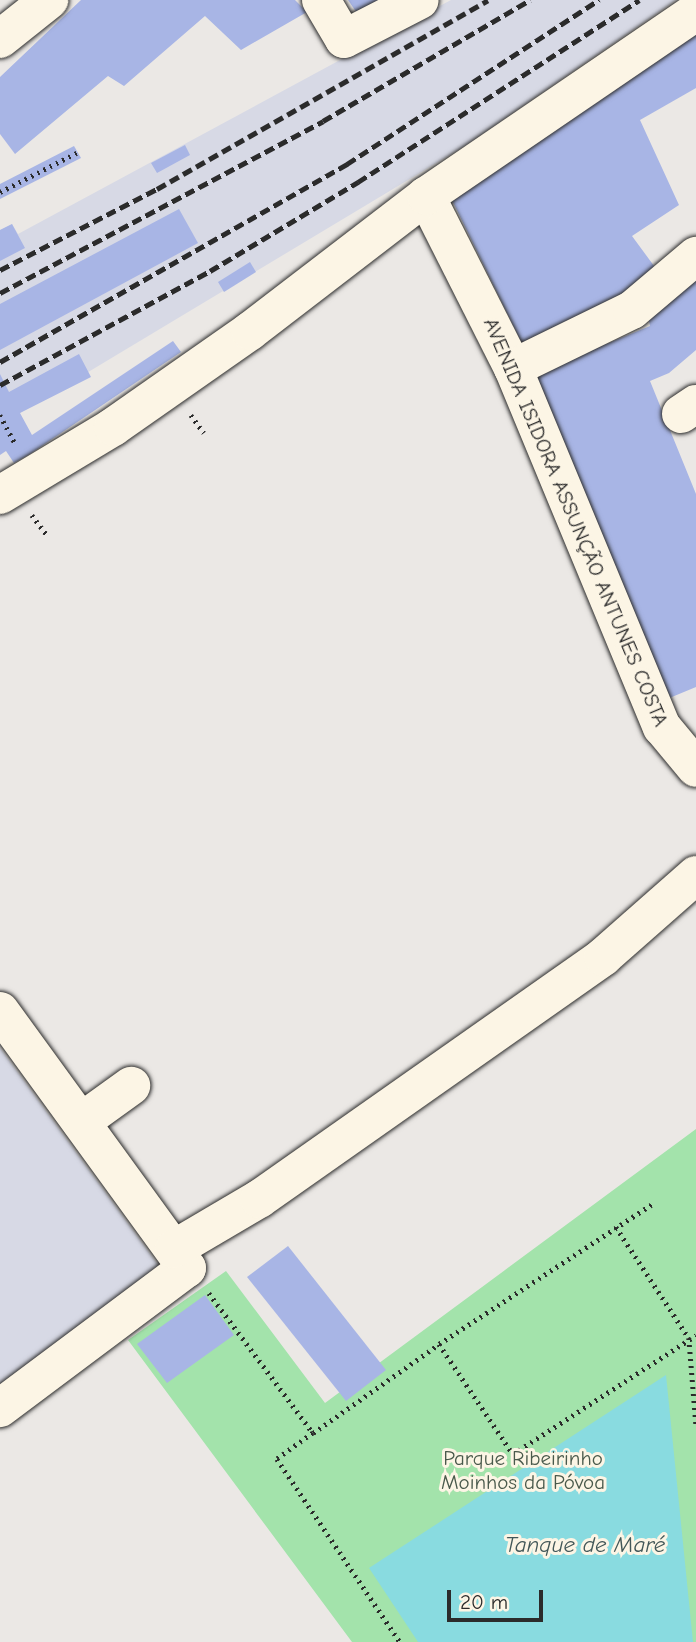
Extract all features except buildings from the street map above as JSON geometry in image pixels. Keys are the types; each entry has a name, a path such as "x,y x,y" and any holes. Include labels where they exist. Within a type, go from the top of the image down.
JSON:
{"street":[{"path":"321,0 344,39 420,0"},
{"path":"0,39 35,1"},
{"path":"0,495 113,427 250,331 426,196 696,12"},
{"name":"AVENIDA ISIDORA ASSUNÇÃO ANTUNES COSTA","path":"426,196 513,368 662,727 696,768"},
{"path":"513,368 632,310 696,256"},
{"path":"0,1408 180,1258 250,1205 603,957 696,875"},
{"path":"0,1011 180,1258"},
{"path":"81,1122 131,1086"}],"path":[{"path":"0,192 78,152"},
{"path":"0,415 20,453"},
{"path":"400,1642 277,1459 439,1344 655,1202"},
{"path":"616,1227 689,1338 696,1424"},
{"path":"180,1258 252,1346 313,1433"},
{"path":"439,1344 513,1454 696,1335"}],"shaded area":[{"path":"451,0 676,0 468,144 0,425 0,230 12,224 18,234"},
{"path":"0,1048 161,1269 0,1386"}],"green space":[{"name":"Parque Ribeirinho Moinhos da Póvoa","path":"696,1129 696,1642 352,1642 128,1340 226,1271 325,1403"}],"water":[{"name":"Tanque de Maré","path":"666,1375 693,1642 418,1642 369,1568"}],"railway":[{"path":"0,270 157,189 488,0"},
{"path":"0,293 323,121 530,0"},
{"path":"0,362 347,164 599,0"},
{"path":"0,385 210,271 358,182 639,0"}]}
